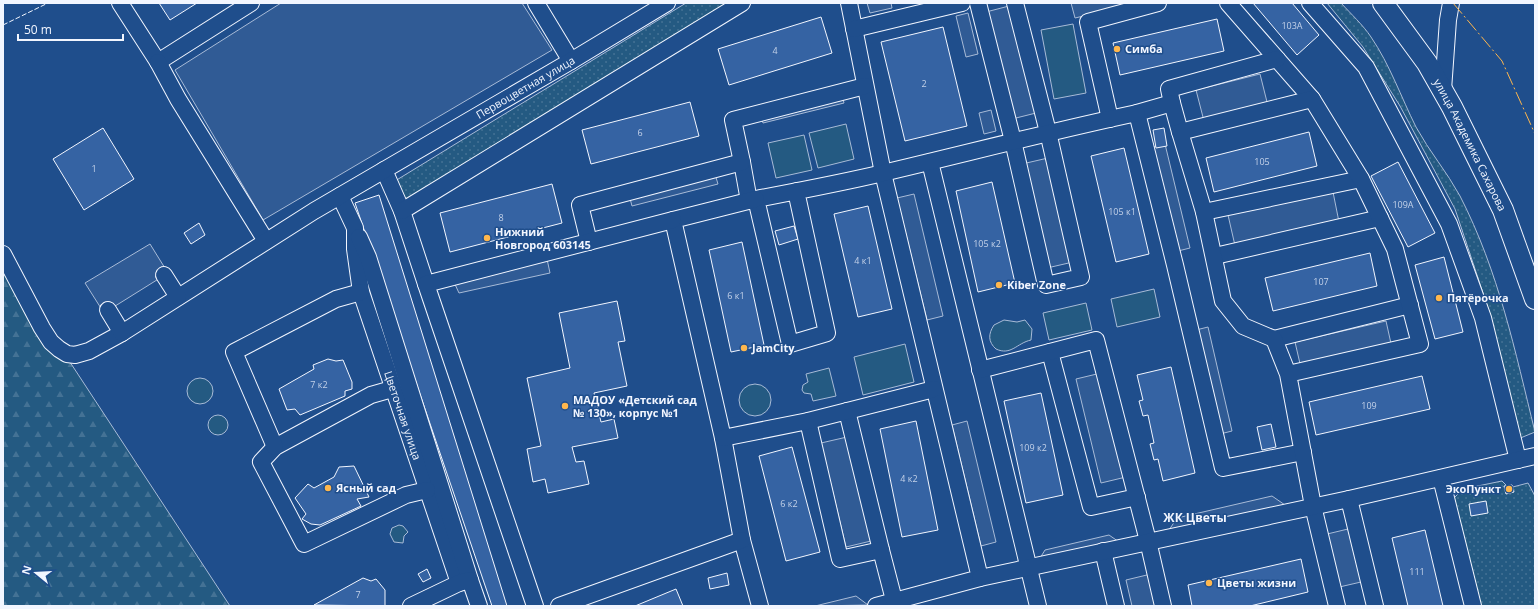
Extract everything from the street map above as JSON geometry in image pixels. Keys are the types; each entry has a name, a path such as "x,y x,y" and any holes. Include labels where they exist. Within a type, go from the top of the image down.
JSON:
{"main road":[{"name":"улица Академика Сахарова","path":"1383,3 1427,63 1443,90 1503,210 1535,299"}],"street":[{"path":"120,3 158,62 183,95 266,241"},
{"path":"158,62 251,3"},
{"path":"536,3 547,31 571,61"},
{"name":"Первоцветная улица","path":"3,254 51,342 67,354 75,355 89,351 122,333 266,241 340,196 571,61 666,3"},
{"path":"402,211 742,3"},
{"path":"849,3 883,173 980,578"},
{"path":"854,29 962,3"},
{"path":"978,3 1013,141 1046,285 1081,277 1048,132 1015,3"},
{"path":"1110,119 1088,22 1158,3"},
{"path":"1228,3 1312,99 1361,179 1395,249 1420,344 1288,374"},
{"path":"1310,3 1366,67 1450,224 1483,318 1518,460"},
{"path":"1443,90 1448,20 1451,3"},
{"path":"1277,59 1169,89 1204,212 1224,301 1243,326 1274,339 1410,305"},
{"path":"796,191 827,333 790,344 742,162 733,120 865,86"},
{"path":"1180,132 1312,99"},
{"path":"426,284 752,200 883,173 1048,132 1137,113 1172,103"},
{"path":"1137,113 1176,265 1223,468 1303,452"},
{"path":"589,242 580,205 742,162"},
{"path":"930,162 1038,606"},
{"path":"384,170 402,211 535,606"},
{"path":"1204,212 1361,179"},
{"name":"Цветочная улица","path":"340,196 355,228 355,249 361,292 392,389 426,490 465,581"},
{"path":"1215,256 1380,218"},
{"path":"673,220 723,438 742,540 760,606"},
{"path":"355,228 368,257 465,581 479,606"},
{"path":"164,275 178,297"},
{"path":"275,447 234,352 336,299 361,292"},
{"path":"108,310 122,333"},
{"path":"1274,339 1288,374 1313,506 1337,606"},
{"path":"980,370 1096,340 1137,497 1163,606"},
{"path":"1050,352 1090,507 1137,497"},
{"path":"392,389 370,395 275,447 261,462 304,544 406,495 426,490"},
{"path":"723,438 808,421 934,389"},
{"path":"847,411 894,600"},
{"path":"808,421 840,560 881,550"},
{"path":"876,606 980,578 1349,499 1535,456"},
{"path":"1441,478 1473,606"},
{"path":"1349,499 1375,606"},
{"path":"560,606 742,540"},
{"path":"1103,551 1116,606"},
{"path":"411,606 465,581"}],"green space":[{"path":"686,3 733,3 406,203 395,181"},
{"path":"1327,3 1341,3 1371,37 1390,70 1416,127 1460,196 1474,225 1496,283 1513,342 1535,432 1518,439 1489,311 1455,209 1400,106 1363,47"},
{"path":"1073,24 1086,93 1054,99 1041,30"},
{"path":"846,124 854,159 818,168 809,133"},
{"path":"804,135 812,170 776,178 768,143"},
{"path":"3,260 230,606 3,606"},
{"path":"1154,289 1160,317 1117,327 1111,299"},
{"path":"1086,303 1092,330 1049,340 1043,313"},
{"path":"1004,320 1017,322 1025,320 1032,329 1031,340 1010,350 1001,351 996,349 991,344 990,335 994,325"},
{"path":"905,344 914,382 863,395 854,357"},
{"path":"829,368 836,396 813,401 811,394 804,393 802,390 803,385 808,382 806,374"},
{"path":"200,378 209,382 213,391 209,400 200,404 191,400 187,391 191,382"},
{"path":"755,384 761,385 768,391 771,400 770,406 764,413 755,416 749,415 742,409 739,400 740,394 746,387"},
{"path":"218,415 225,418 228,425 225,432 218,435 211,432 208,425 211,418"},
{"path":"1502,481 1509,488 1528,483 1535,496 1535,606 1477,606 1452,500 1463,489"},
{"path":"399,525 403,526 408,532 404,536 403,543 394,542 390,534 392,528"}],"shaded area":[{"path":"281,3 522,3 552,50 263,220 175,70"},
{"path":"867,3 891,3 892,8 870,13"},
{"path":"1071,3 1139,3 1075,18"},
{"path":"1009,6 1036,113 1012,119 986,12"},
{"path":"968,13 978,54 966,57 956,16"},
{"path":"1260,74 1268,106 1204,121 1196,90"},
{"path":"840,88 844,103 763,123 759,109"},
{"path":"991,110 996,131 984,134 979,113"},
{"path":"1165,144 1190,248 1178,251 1153,147"},
{"path":"1048,158 1073,262 1047,268 1022,164"},
{"path":"714,171 718,184 632,206 628,191"},
{"path":"1333,192 1340,227 1236,250 1228,215"},
{"path":"914,194 943,316 927,320 897,198"},
{"path":"150,244 168,273 104,313 85,283"},
{"path":"547,259 550,273 459,293 453,280"},
{"path":"1386,321 1392,348 1301,368 1295,342"},
{"path":"1208,327 1232,431 1220,434 1196,330"},
{"path":"1101,373 1126,477 1101,483 1076,379"},
{"path":"967,421 996,542 981,546 952,425"},
{"path":"847,437 871,541 846,547 821,443"},
{"path":"1272,496 1285,505 1169,530 1177,518"},
{"path":"1348,529 1361,582 1335,588 1323,535"},
{"path":"1109,535 1122,544 1037,563 1045,550"},
{"path":"1151,574 1159,606 1132,606 1126,580"},
{"path":"856,596 868,605 815,606"}],"building":[{"path":"159,3 197,3 170,20"},
{"path":"1253,3 1292,3 1319,35 1297,55"},
{"path":"821,17 832,53 729,85 718,49"},
{"path":"1217,19 1224,51 1120,75 1113,43"},
{"path":"943,27 967,126 905,141 881,42"},
{"path":"690,102 699,136 591,164 582,130"},
{"path":"103,128 134,179 84,210 53,159"},
{"path":"1164,128 1167,146 1156,148 1153,130"},
{"path":"1309,132 1317,166 1214,192 1206,158"},
{"path":"1124,148 1149,254 1116,262 1091,156"},
{"path":"1398,162 1435,233 1408,247 1371,176"},
{"path":"992,182 1015,283 978,292 956,191"},
{"path":"552,184 562,223 450,252 440,213"},
{"path":"379,195 507,606 492,606 355,203"},
{"path":"868,206 892,309 858,317 834,214"},
{"path":"199,223 205,235 191,244 184,233"},
{"path":"794,226 798,239 779,245 775,231"},
{"path":"742,242 764,345 731,352 709,250"},
{"path":"1370,253 1377,286 1273,311 1265,278"},
{"name":"Пятёрочка","path":"1444,257 1463,332 1435,339 1415,265"},
{"name":"МАДОУ «Детский сад № 130», корпус №1","path":"617,301 625,341 618,342 627,386 594,393 601,422 614,419 618,438 572,447 576,462 584,461 589,484 548,493 545,479 533,482 527,449 541,446 527,378 570,368 559,313"},
{"path":"328,359 336,361 343,360 352,382 352,389 345,391 345,396 300,415 295,409 287,410 279,389 314,369 313,365"},
{"path":"1171,367 1195,473 1163,481 1158,459 1154,460 1150,444 1154,443 1148,415 1143,416 1139,401 1143,400 1137,375"},
{"path":"1422,376 1430,409 1316,435 1309,402"},
{"path":"1041,393 1063,495 1026,503 1004,401"},
{"path":"916,421 938,530 902,537 880,429"},
{"path":"1271,424 1276,447 1262,450 1257,427"},
{"path":"792,447 820,552 786,561 759,456"},
{"path":"354,466 369,497 357,499 361,506 320,525 311,524 302,519 306,514 295,498 308,484 314,488 334,477 339,467"},
{"name":"ЭкоПункт","path":"1512,485 1514,492 1506,494 1504,486"},
{"path":"1486,501 1488,513 1471,516 1469,504"},
{"path":"1425,530 1443,606 1408,606 1392,538"},
{"path":"1301,559 1308,592 1250,606 1192,606 1188,585"},
{"path":"427,569 431,578 423,582 418,574"},
{"path":"727,573 729,585 710,589 708,578"},
{"path":"363,578 371,581 376,579 385,590 385,606 314,605"},
{"path":"676,589 683,606 635,606"}],"fence":[{"path":"3,25 48,3"}],"power":[{"path":"1453,3 1502,61 1535,134"}],"place":[{"name":"Симба","path":"1117,49"},
{"name":"Нижний Новгород 603145","path":"487,238"},
{"name":"Kiber Zone","path":"999,285"},
{"name":"Пятёрочка","path":"1439,298"},
{"name":"JamCity","path":"744,348"},
{"name":"МАДОУ «Детский сад № 130», корпус №1","path":"565,406"},
{"name":"Ясный сад","path":"328,488"},
{"name":"ЭкоПункт","path":"1509,489"},
{"name":"Цветы жизни","path":"1209,583"}],"district":[{"name":"ЖК Цветы","path":"1195,518"}]}
